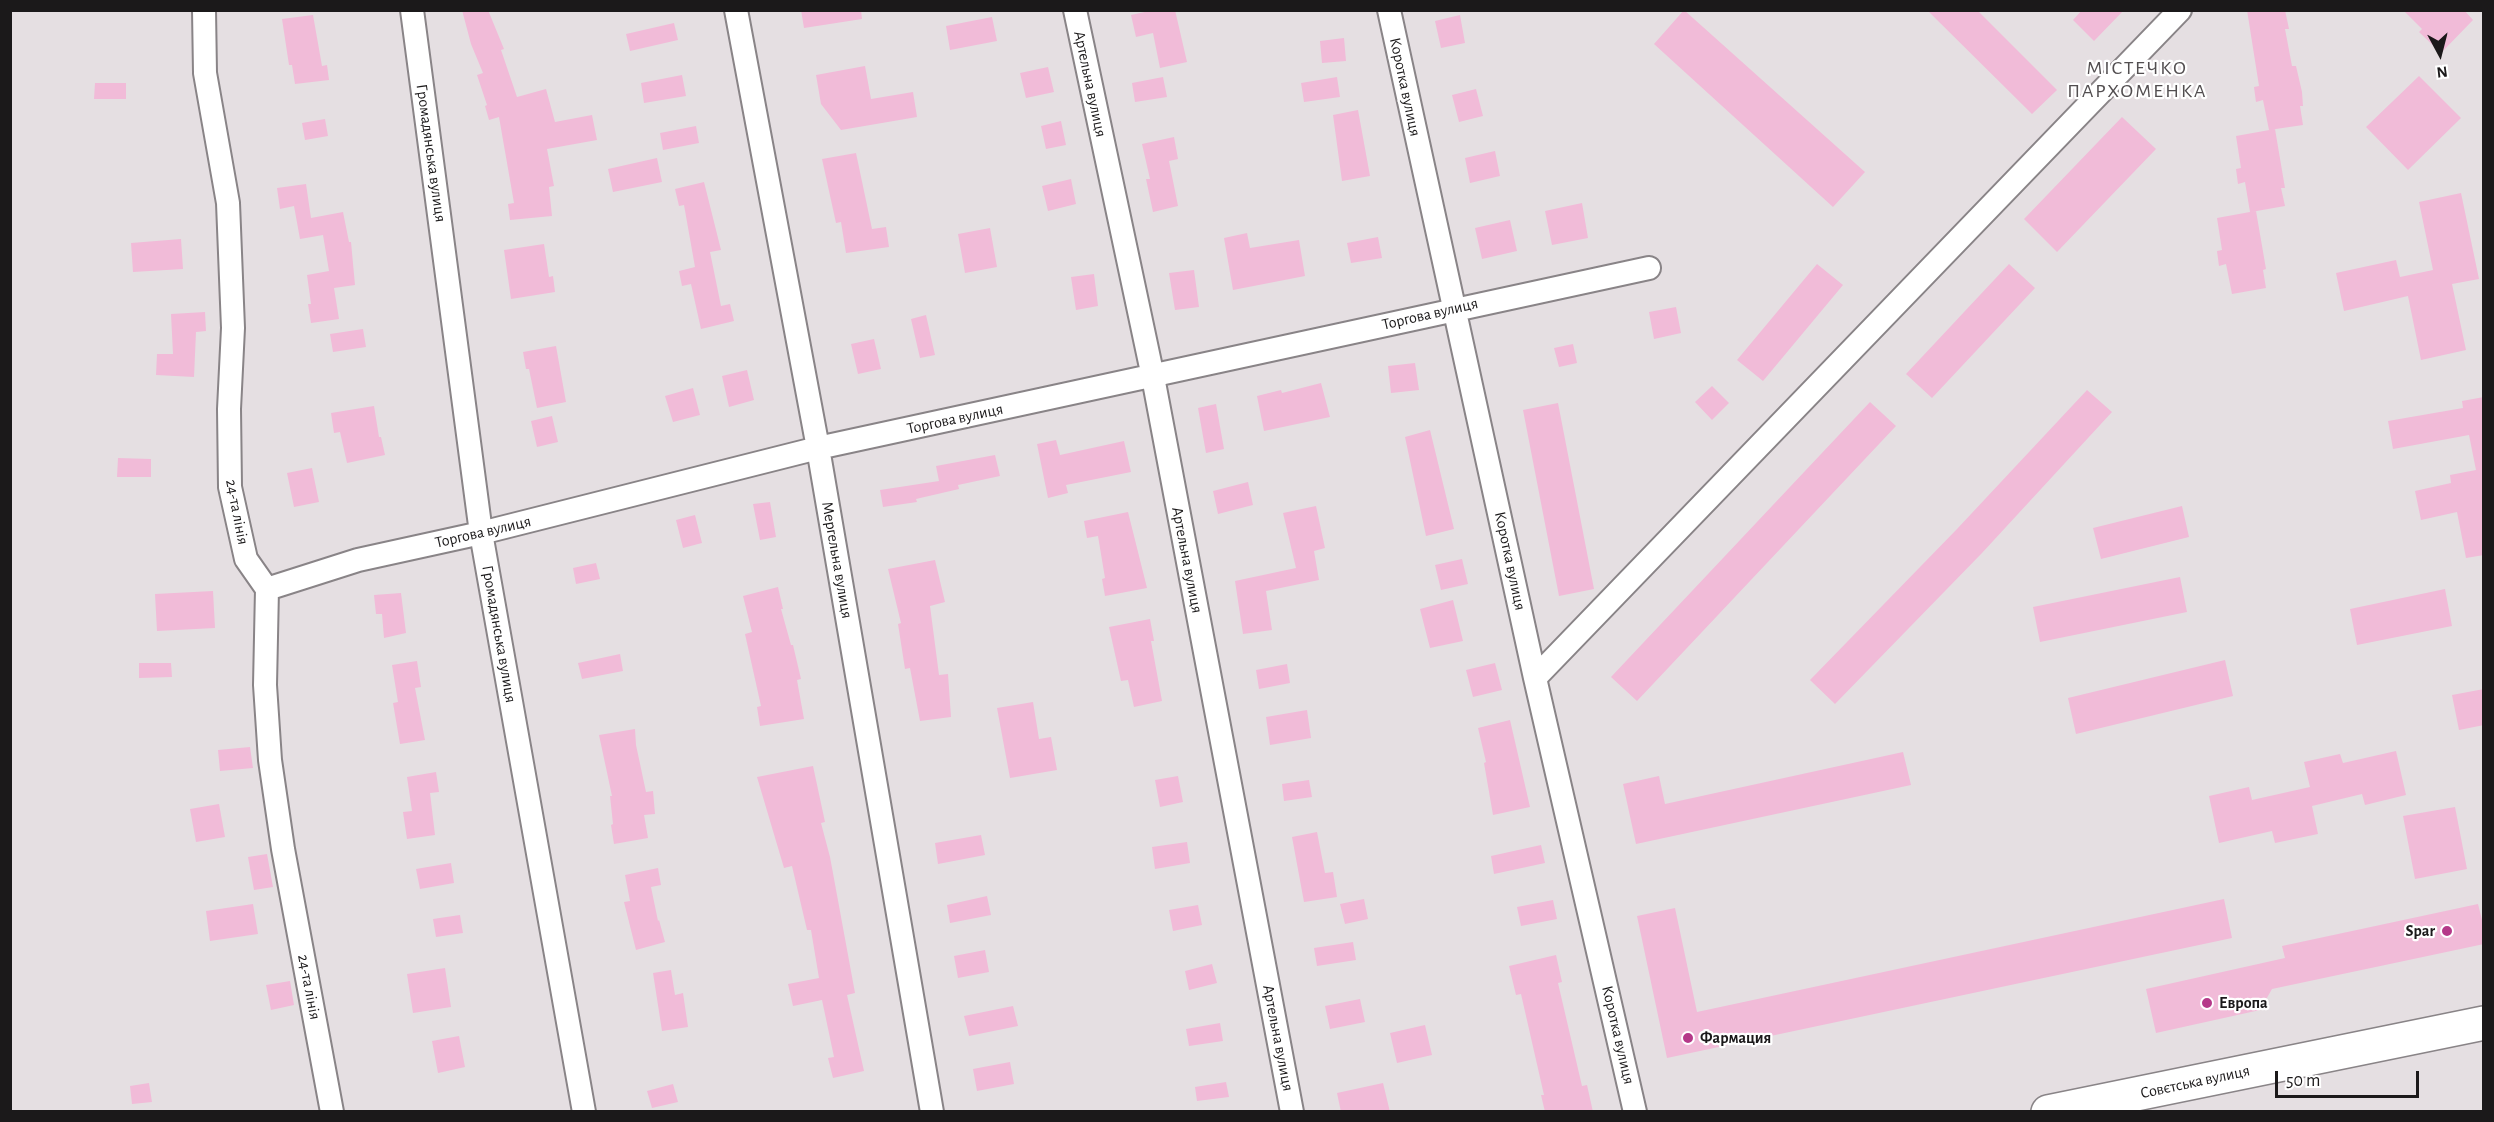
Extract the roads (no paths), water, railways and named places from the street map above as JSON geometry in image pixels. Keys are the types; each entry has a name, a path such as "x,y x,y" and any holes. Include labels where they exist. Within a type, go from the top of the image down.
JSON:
{"main road":[{"name":"Совєтська вулиця","path":"2063,1110 2484,1023"}],"street":[{"name":"24-та лінія","path":"204,10 206,72 228,203 233,328 229,409 230,487 246,559 267,589 265,685 270,760 283,849 332,1112"},
{"name":"Громадянська вулиця","path":"412,10 482,533 584,1112"},
{"name":"Мергельна вулиця","path":"736,10 818,448 932,1112"},
{"name":"Артельна вулиця","path":"1075,10 1153,377 1292,1112"},
{"name":"Коротка вулиця","path":"1389,10 1535,678 1635,1112"},
{"path":"1535,678 2180,10"},
{"name":"Торгова вулиця","path":"267,589 358,560 482,533 818,448 1649,268"}],"place":[{"name":"Spar","path":"2447,931"},
{"name":"Европа","path":"2207,1003"},
{"name":"Фармация","path":"1688,1038"}],"district":[{"name":"МІСТЕЧКО ПАРХОМЕНКА","path":"2137,80"}]}
